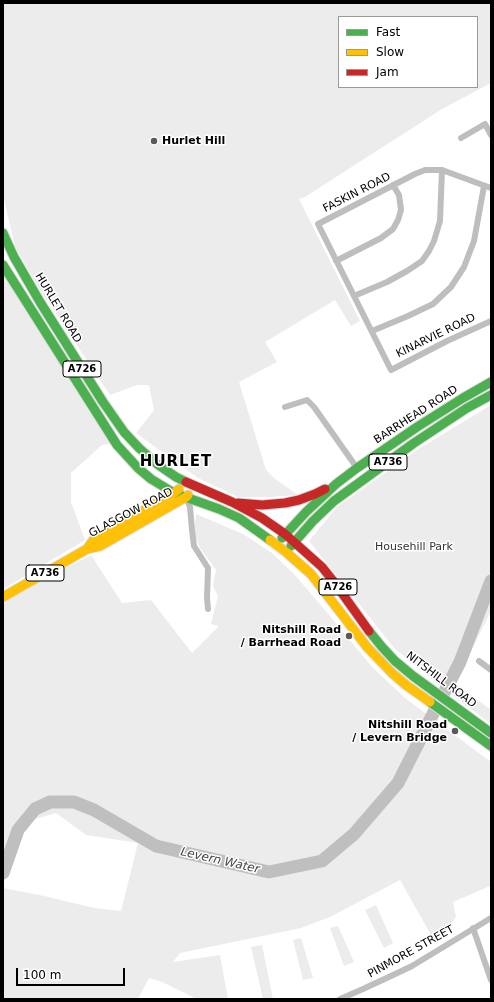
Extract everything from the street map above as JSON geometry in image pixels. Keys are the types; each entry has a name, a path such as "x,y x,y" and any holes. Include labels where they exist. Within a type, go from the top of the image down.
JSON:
{"main road":[{"name":"HURLET ROAD","path":"3,233 14,258 40,302 103,402 124,432 148,457 167,471 262,518 285,534"},
{"name":"HURLET ROAD","path":"3,265 118,445 138,468 151,479 174,493 219,509 250,524 276,544"},
{"name":"BARRHEAD ROAD","path":"276,544 324,494 357,468 424,423 491,382"},
{"name":"BARRHEAD ROAD","path":"286,552 313,521 333,502 395,457 467,408 491,395"},
{"path":"388,447 395,457"},
{"name":"GLASGOW ROAD","path":"87,549 94,539 191,484"},
{"path":"186,497 191,484"},
{"name":"A736","path":"232,502 249,505 285,503 299,500 336,484"},
{"path":"324,494 333,502"},
{"name":"GLASGOW ROAD","path":"3,596 87,549 100,546 186,497"},
{"name":"NITSHILL ROAD","path":"285,534 322,567 382,647 395,661 491,733"},
{"name":"A726","path":"276,544 286,552"},
{"name":"NITSHILL ROAD","path":"286,552 311,574 363,642 392,673 406,685 491,746"},
{"path":"406,685 413,676"}],"street":[{"path":"461,138 485,124 491,135"},
{"name":"FASKIN ROAD","path":"391,370 318,224 425,170 442,170 491,188"},
{"path":"354,296 408,271 422,261 429,251 434,241 440,221 442,170"},
{"path":"336,261 381,238 393,229 401,210 398,195 393,185"},
{"path":"372,331 433,304 451,287 464,267 474,241 484,186"},
{"name":"KINARVIE ROAD","path":"391,370 491,321"},
{"path":"285,407 307,400 314,407 357,468"},
{"path":"186,497 190,507 194,546 208,568 208,609"},
{"path":"479,661 491,670"},
{"name":"PINMORE STREET","path":"340,999 363,990 412,966 491,918"},
{"path":"473,928 491,980"}],"green space":[{"path":"3,3 491,3 491,83 442,109 305,197 299,199 360,321 351,326 335,300 265,342 277,362 239,382 266,470 274,478 298,495 238,497 198,478 136,433 154,410 149,385 137,385 110,395 38,287 15,246 3,195"},
{"path":"3,271 111,444 102,445 71,473 71,502 85,540 3,589"},
{"name":"Househill Park","path":"491,405 491,611 455,683 491,710 491,724 443,688 394,648 309,541 337,507 420,448"},
{"path":"196,514 243,534 272,553 294,574 372,667 405,698 491,762 491,887 490,886 453,902 456,917 435,942 400,880 330,917 301,928 180,953 173,962 220,955 228,999 197,999 162,982 149,978 138,999 3,999 3,888 94,908 121,911 138,843 86,835 56,813 28,821 11,861 3,885 3,604 35,584 91,555 122,603 151,600 192,653 219,626 211,624 218,596 213,586 216,570 200,548 194,533"},
{"path":"376,905 393,943 384,948 365,910"},
{"path":"338,926 354,962 344,966 330,928"},
{"path":"301,938 313,978 303,980 293,940"},
{"path":"262,945 273,999 263,999 251,947"}],"waterway":[{"name":"Levern Water","path":"444,693 460,662 491,581"},
{"name":"Levern Water","path":"3,873 18,830 35,809 50,802 74,802 94,810 156,846 269,872 322,861 354,834 398,783 435,710"}],"traffic: fast":[{"path":"3,233 14,257 40,302 103,402 124,432 157,464 186,482"},
{"path":"3,265 117,445 138,468 151,479 174,493 219,509 239,518 270,540"},
{"path":"282,538 306,512 336,484 357,468 417,427 491,382"},
{"path":"291,546 313,521 334,501 414,443 467,408 491,395"},
{"path":"369,631 395,661 491,733"},
{"path":"430,702 491,746"}],"traffic: slow":[{"path":"87,549 94,539 179,489"},
{"path":"3,597 87,549 100,546 188,495"},
{"path":"270,540 311,574 367,647 392,673 430,702"}],"traffic: jam":[{"path":"186,482 232,502 262,518 285,534 322,567 369,631"},
{"path":"238,503 262,505 285,503 299,500 325,489"}],"place":[{"name":"Hurlet Hill","path":"154,141"},
{"name":"Nitshill Road / Barrhead Road","path":"349,636"},
{"name":"Nitshill Road / Levern Bridge","path":"455,731"}],"district":[{"name":"HURLET","path":"176,462"}]}
